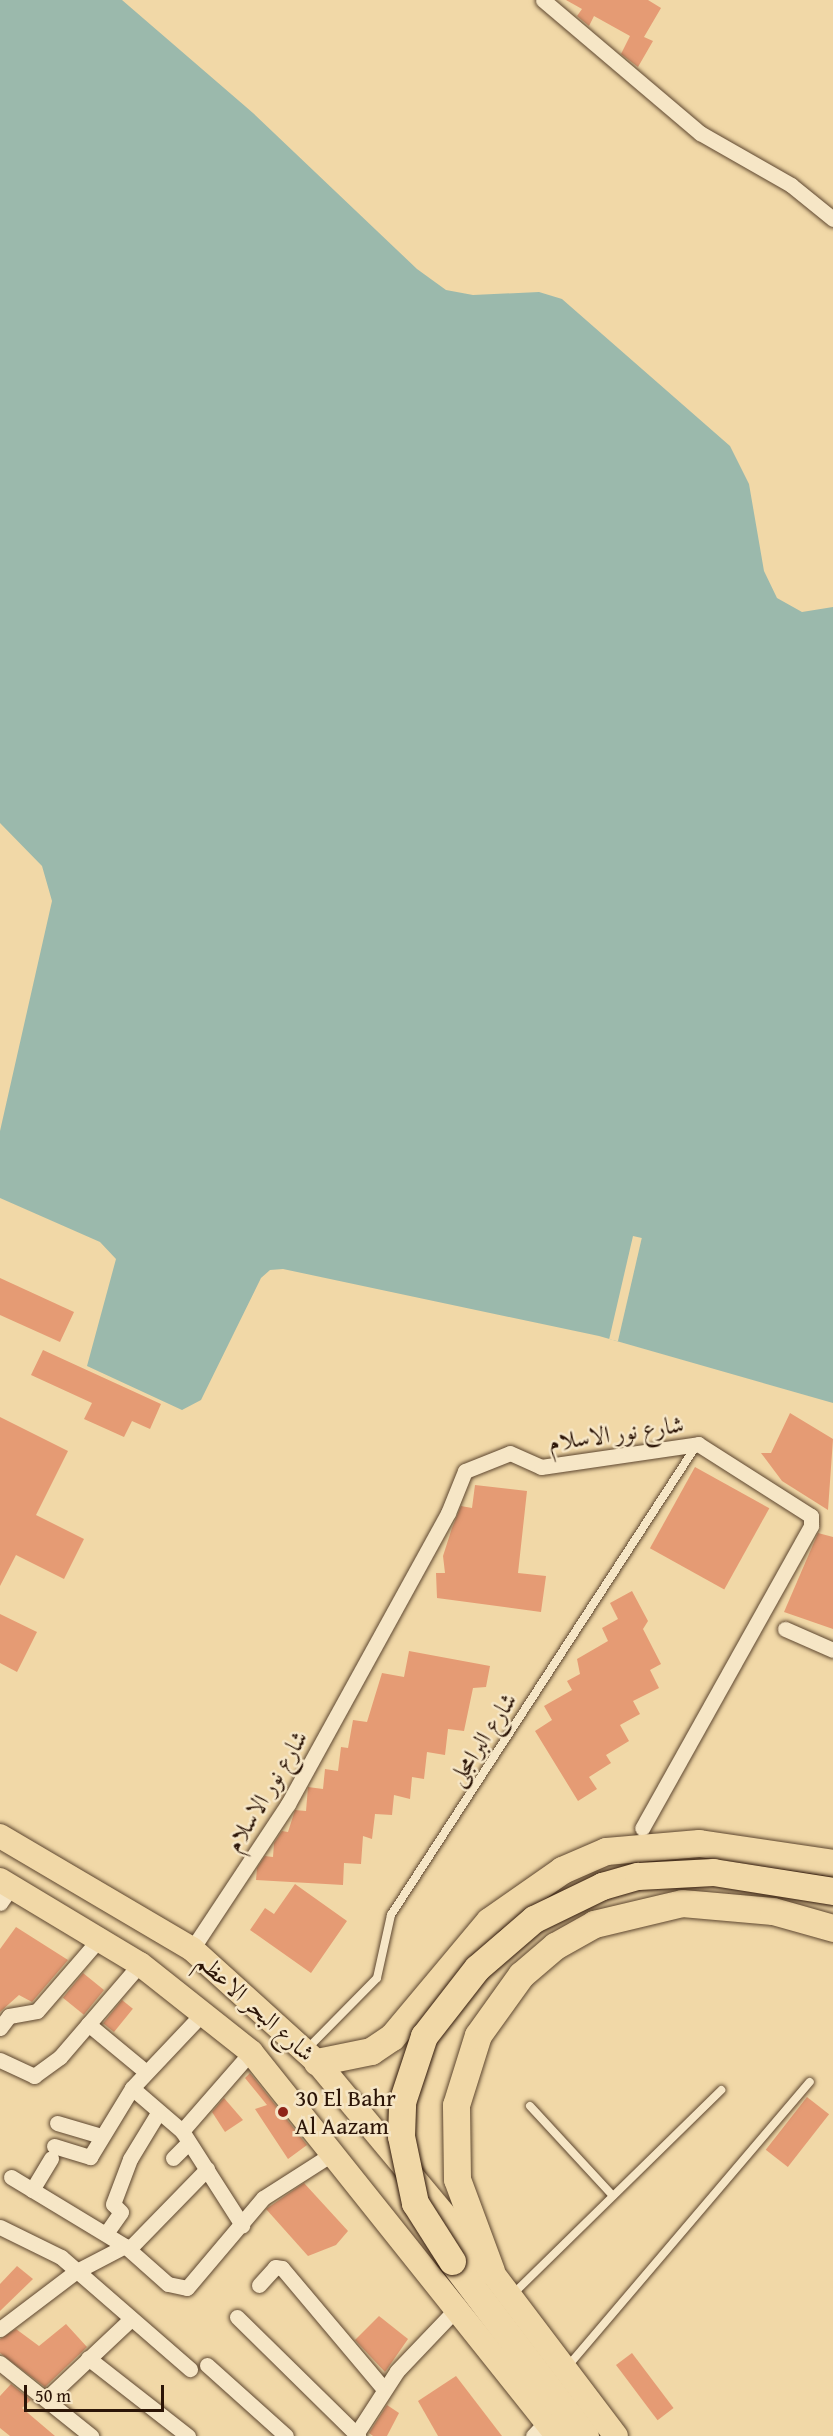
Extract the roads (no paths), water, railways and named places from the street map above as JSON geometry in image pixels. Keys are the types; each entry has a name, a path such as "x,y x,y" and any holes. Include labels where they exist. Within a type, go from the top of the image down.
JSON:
{"highway":[{"path":"311,2056 370,2051 392,2037 481,1928 562,1870 606,1851 652,1843 793,1855 833,1863"},
{"path":"585,2436 431,2233 412,2192 400,2136 402,2102 424,2036 484,1961 534,1919 567,1901 638,1876 713,1872 833,1891"},
{"path":"491,2271 466,2214 453,2142 464,2069 497,2003 555,1946 616,1917 682,1903 773,1911 833,1928"}],"main road":[{"name":"شارع البحر الاعظم","path":"0,1836 192,1949 311,2056 491,2271 616,2436"},
{"name":"شارع البحر الاعظم","path":"4,1890 100,1938 140,1964 251,2052 459,2306 546,2431"}],"street":[{"path":"543,0 700,134 791,185 833,219"},
{"name":"شارع نور الاسلام","path":"192,1949 288,1804 448,1513 465,1471 510,1453 542,1467 698,1444 806,1510 812,1523 642,1828"},
{"path":"785,1629 833,1650"},
{"path":"0,2028 9,2016 38,2011 100,1938"},
{"path":"0,2060 34,2076 88,2024 140,1964"},
{"path":"32,2190 53,2152 90,2157 132,2088 203,2013"},
{"path":"88,2024 146,2072"},
{"path":"173,2158 185,2138 251,2052"},
{"path":"132,2088 185,2138 242,2225"},
{"path":"107,2232 121,2212 113,2204 130,2159 158,2113"},
{"path":"57,2123 101,2136"},
{"path":"11,2177 107,2232 168,2284 188,2288 262,2198 335,2152"},
{"path":"0,2329 75,2272 127,2248 207,2169"},
{"path":"0,2227 38,2242 190,2370"},
{"path":"259,2285 275,2267 282,2268 384,2389"},
{"path":"237,2317 356,2436 384,2389 459,2306"},
{"path":"46,2398 131,2319"},
{"path":"88,2358 188,2436"},
{"path":"0,2363 91,2436"},
{"path":"207,2365 286,2436"}],"lane":[{"name":"شارع البرامجلى","path":"311,2056 377,1978 391,1915 698,1444"},
{"path":"565,2369 810,2082"},
{"path":"510,2296 721,2090"},
{"path":"530,2106 613,2196"}],"place":[{"name":"30 El Bahr Al Aazam","path":"283,2112"}]}
